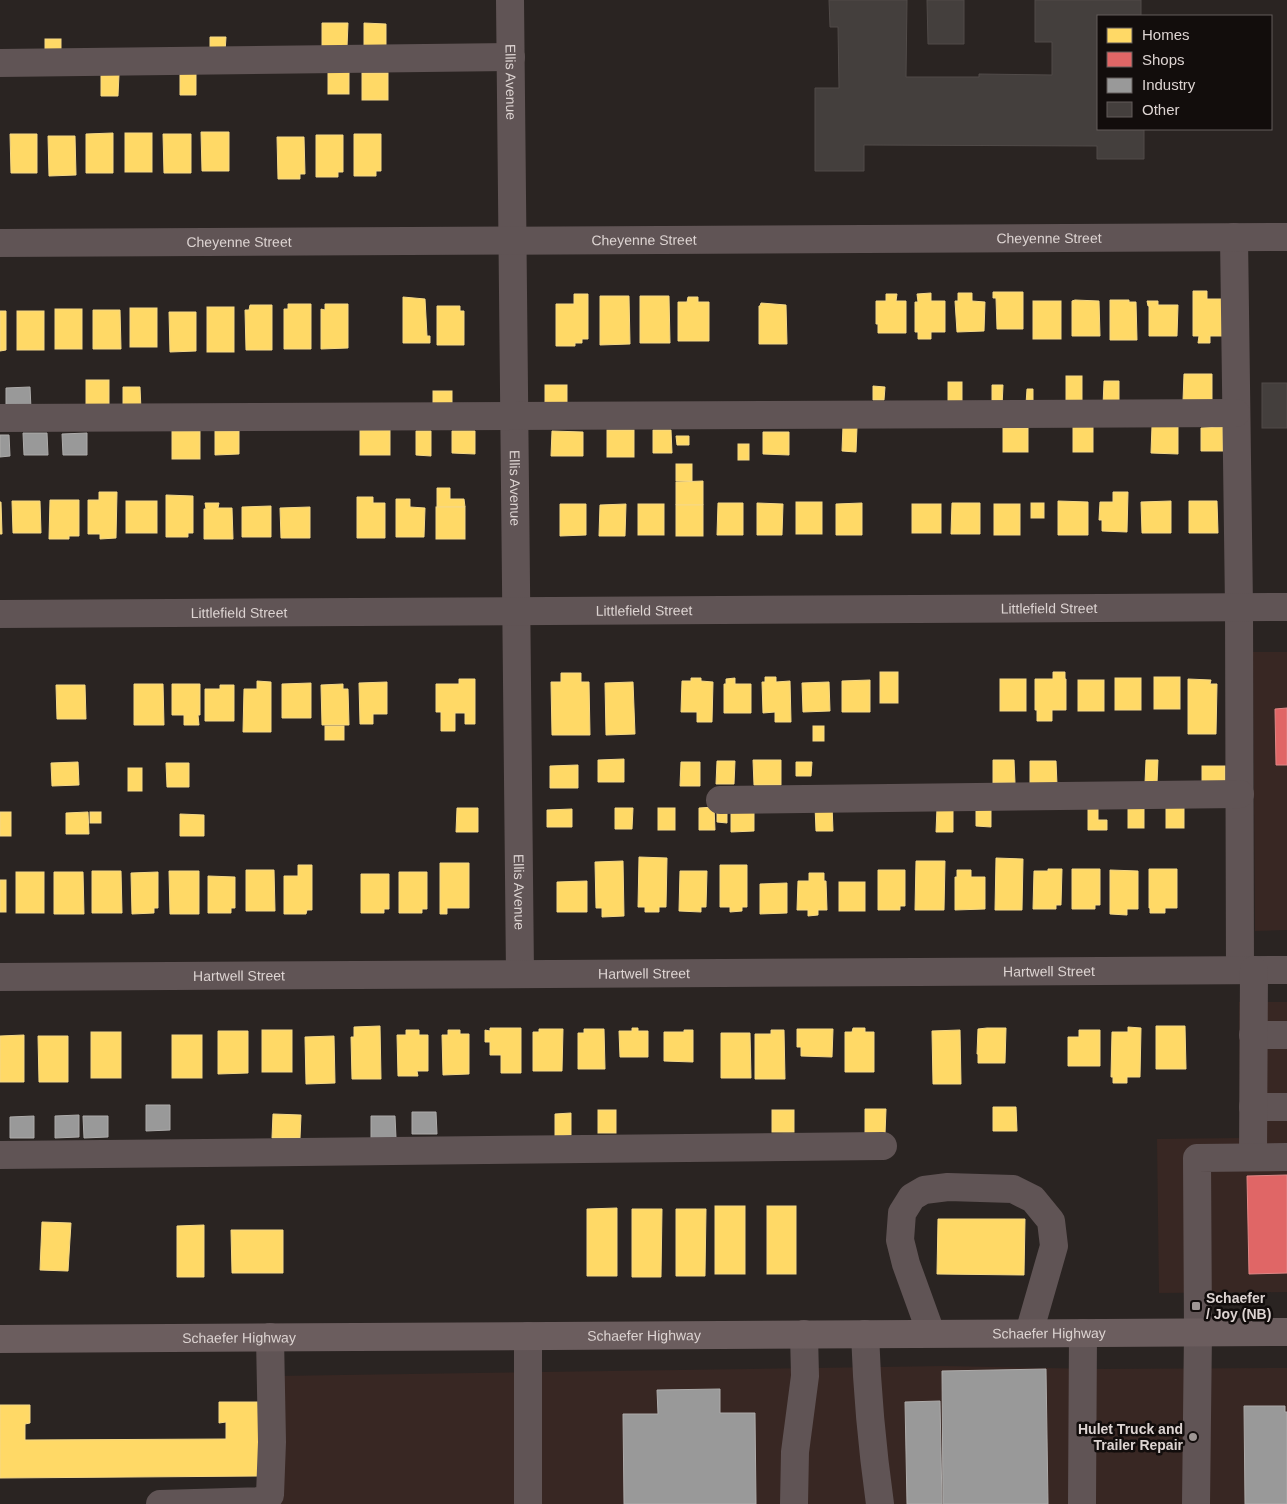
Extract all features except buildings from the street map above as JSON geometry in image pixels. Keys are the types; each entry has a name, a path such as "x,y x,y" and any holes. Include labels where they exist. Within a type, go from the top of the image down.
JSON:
{"main road":[{"name":"Schaefer Highway","path":"0,1339 1287,1332"}],"street":[{"name":"Ellis Avenue","path":"510,0 520,974"},
{"path":"0,63 511,57"},
{"path":"1234,237 1240,794 1247,970 1254,1035 1253,1157"},
{"name":"Cheyenne Street","path":"0,243 1287,237"},
{"path":"0,418 1236,412"},
{"name":"Littlefield Street","path":"0,614 1287,607"},
{"path":"720,800 1240,794"},
{"name":"Hartwell Street","path":"0,977 1287,970"},
{"path":"1254,1035 1287,1034"},
{"path":"1253,1107 1287,1107"},
{"path":"0,1155 883,1146"},
{"path":"1196,1504 1198,1332 1197,1158 1287,1157"},
{"path":"931,1333 906,1264 900,1240 902,1213 912,1197 924,1190 948,1187 1013,1189 1033,1199 1050,1221 1054,1246 1029,1333"},
{"path":"1082,1333 1082,1504"},
{"path":"794,1504 795,1452 804,1376 804,1334"},
{"path":"865,1334 868,1402 880,1504"},
{"path":"528,1336 528,1504"},
{"path":"160,1504 262,1502 270,1494 272,1442 270,1338"}],"shaded area":[{"path":"1253,652 1287,652 1287,930 1255,931"},
{"path":"1239,1002 1287,1002 1287,1292 1159,1293 1157,1139 1240,1138"},
{"path":"944,1366 1099,1369 1287,1368 1287,1504 276,1504 275,1376"}],"place":[{"name":"Schaefer / Joy (NB)","path":"1196,1306"},
{"name":"Hulet Truck and Trailer Repair","path":"1193,1437"}]}
